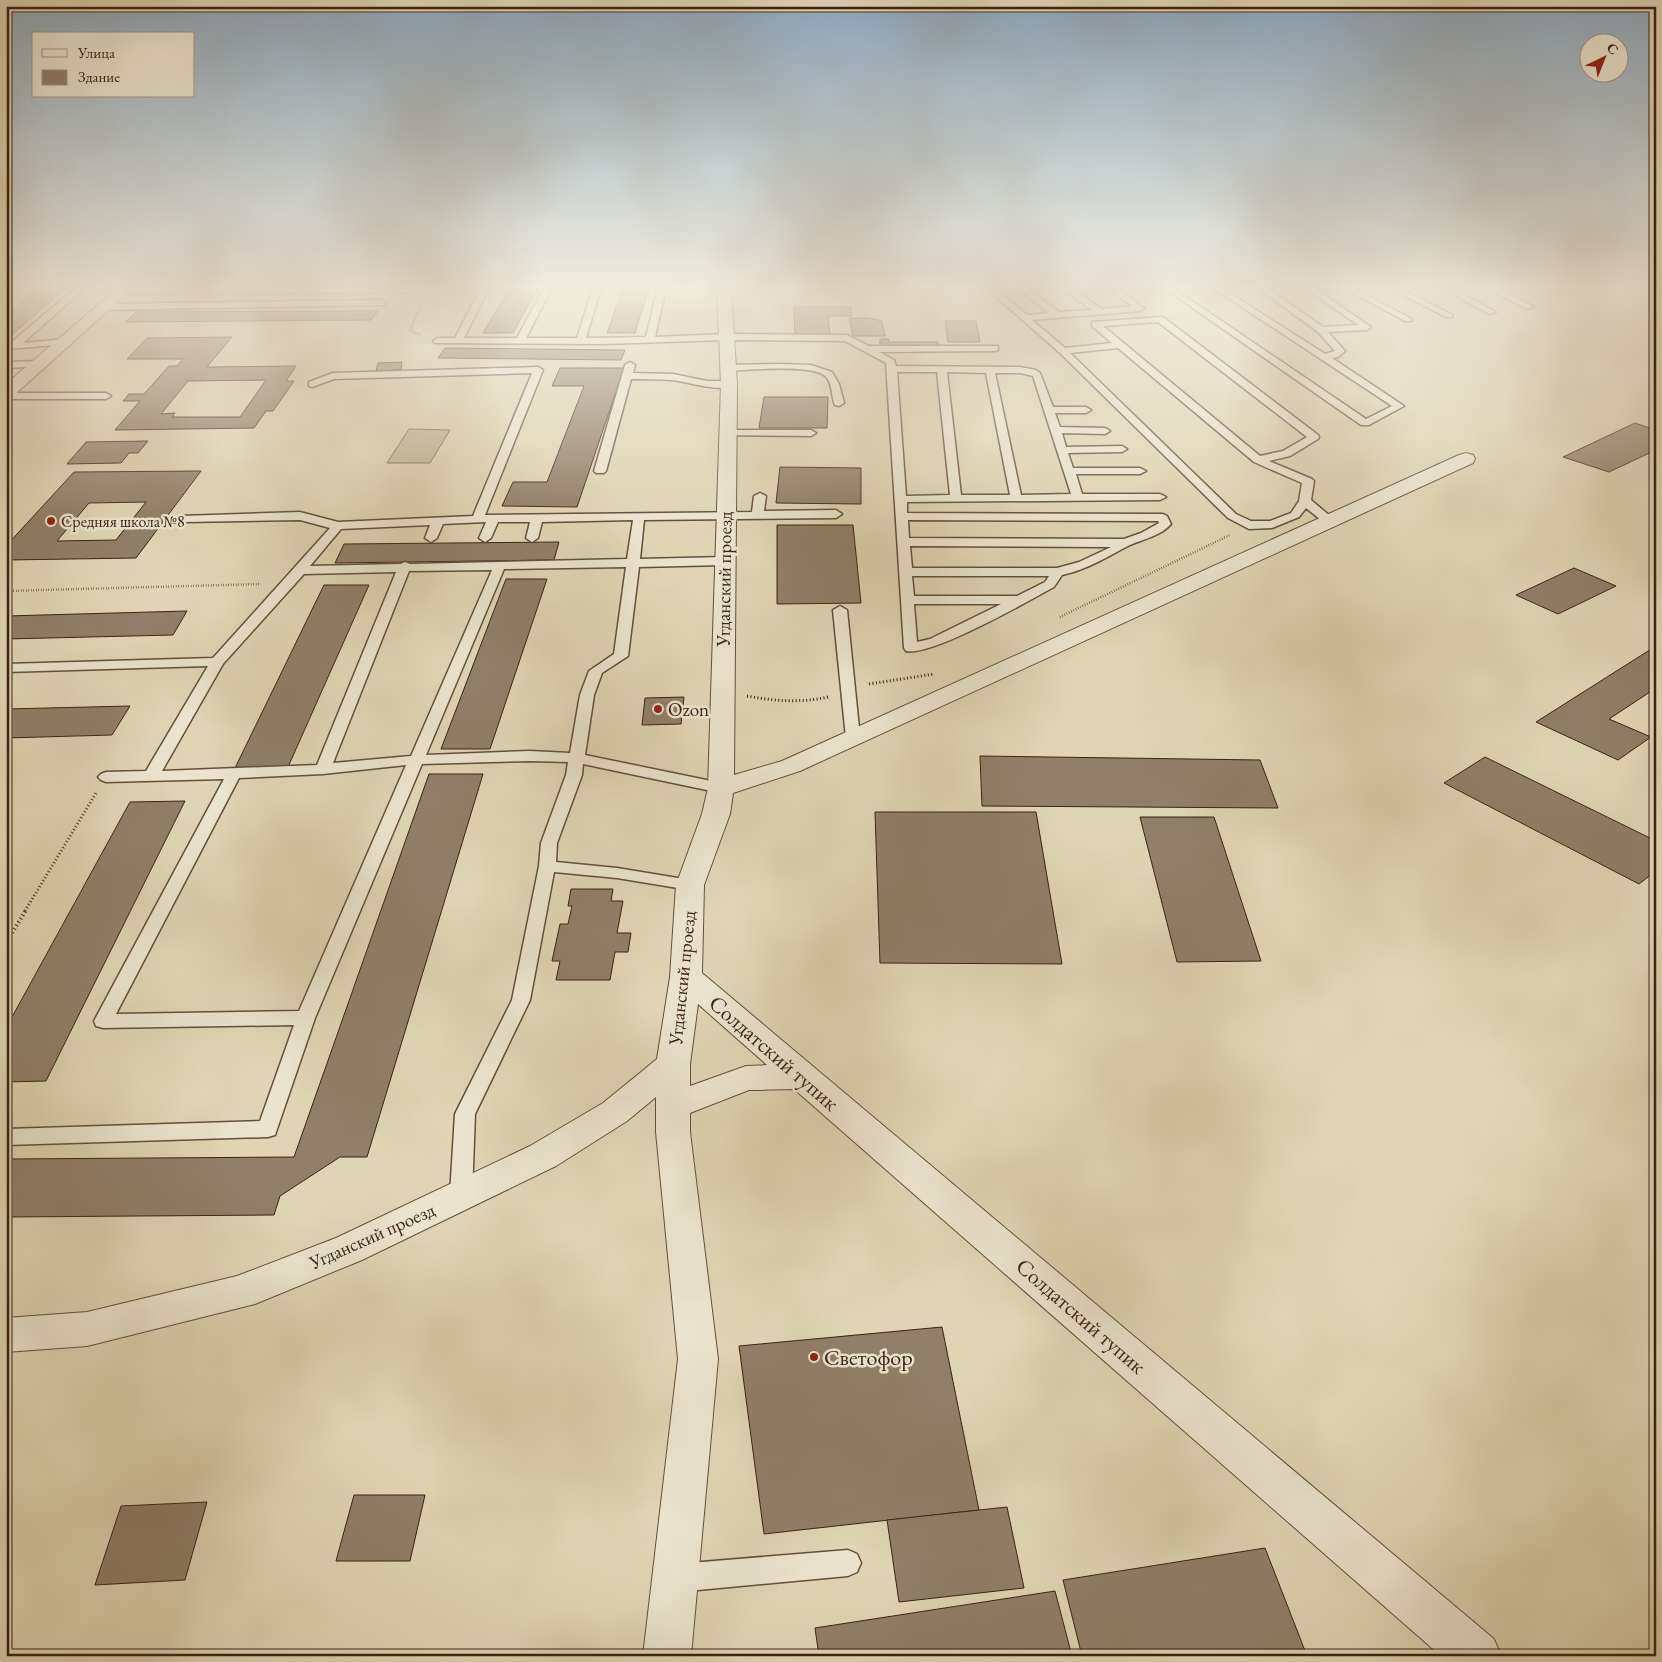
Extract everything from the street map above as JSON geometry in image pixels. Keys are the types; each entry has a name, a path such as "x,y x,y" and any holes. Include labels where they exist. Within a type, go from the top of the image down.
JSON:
{"street":[{"path":"6,394 38,366"},
{"name":"Угданский проезд","path":"6,1335 88,1329 241,1292 349,1249 543,1156 615,1112 672,1064 686,977 690,885 716,814 721,788 728,366"},
{"path":"721,788 791,766 1466,459"},
{"name":"Солдатский тупик","path":"686,977 1477,1656"},
{"path":"667,1656 698,1359 673,1132 672,1064"},
{"path":"673,1106 705,1092 746,1078 802,1076"}],"lane":[{"path":"600,471 630,366"},
{"path":"891,366 911,648 935,642 1020,600 1050,584 1057,572"},
{"path":"1078,366 1232,516 1249,526 1272,524 1295,515 1305,501 1308,481 1258,460 1145,366"},
{"path":"1221,366 1314,437 1286,454 1258,460"},
{"path":"1282,366 1366,423 1399,406 1336,366"},
{"path":"627,376 674,377 707,384 729,376 801,367 822,369 830,375 840,403"},
{"path":"312,384 333,376 538,370 478,519"},
{"path":"892,370 1033,372 1037,375 1078,498"},
{"path":"942,370 956,499"},
{"path":"990,370 1016,498"},
{"path":"6,394 106,396"},
{"path":"1049,410 1086,410"},
{"path":"1055,430 1105,431"},
{"path":"728,432 811,433"},
{"path":"1062,450 1122,449"},
{"path":"1069,471 1140,471"},
{"path":"758,514 760,496"},
{"path":"900,499 1160,497"},
{"path":"1305,501 1330,521"},
{"path":"186,518 300,516 338,526 478,519 725,514 836,514"},
{"path":"461,1195 465,1114 521,1000 550,842 574,775 587,695 596,671 620,656 639,516"},
{"path":"902,516 1163,518 1165,524 1076,569 1057,572 906,572"},
{"path":"532,538 537,518"},
{"path":"485,538 494,519"},
{"path":"431,538 438,521"},
{"path":"376,539 383,524"},
{"path":"151,776 217,662 338,526"},
{"path":"903,542 1125,543"},
{"path":"299,570 404,566 724,561"},
{"path":"6,1137 268,1129 306,1018 500,565"},
{"path":"323,769 404,566"},
{"path":"908,600 1020,600"},
{"path":"840,610 853,738"},
{"path":"6,668 217,662"},
{"path":"106,777 234,774 323,769 416,760 530,756 576,758 721,788"},
{"path":"234,774 103,1021 306,1018"},
{"path":"547,866 617,873 690,885"},
{"path":"675,1578 848,1563"}],"path":[{"path":"1052,621 1249,526"},
{"path":"6,591 289,583"},
{"path":"722,691 763,699 809,702 882,679 925,677 934,674"},
{"path":"6,943 106,777"}],"shaded area":[{"path":"409,429 450,430 430,463 387,463"}],"building":[{"path":"169,366 296,366 286,381 294,381 273,411 266,411 254,428 115,430 140,401 123,401 129,394 144,394","holes":["266,380 240,417 172,417 175,413 161,414 188,381"]},
{"path":"377,366 402,366 401,370 376,371"},
{"path":"560,368 624,368 577,507 502,506 513,482 547,482 584,386 552,386"},
{"path":"764,397 828,397 827,428 759,428"},
{"path":"1635,423 1656,430 1656,450 1609,472 1563,457"},
{"path":"148,441 138,453 129,453 121,463 67,464 86,442"},
{"path":"780,467 861,468 861,504 776,503"},
{"name":"Средняя школа №8","path":"201,471 136,558 6,560 6,546 74,472","holes":["146,502 116,540 57,541 89,503"]},
{"path":"777,525 853,525 861,603 777,604"},
{"path":"559,542 554,560 335,563 344,544"},
{"path":"1574,568 1616,586 1558,614 1516,595"},
{"path":"506,579 547,579 490,749 441,749"},
{"path":"324,585 369,585 288,767 235,768"},
{"path":"187,611 173,635 6,639 6,616"},
{"path":"1656,646 1656,688 1609,719 1651,737 1618,760 1536,722"},
{"path":"684,697 681,724 642,725 645,698"},
{"path":"130,706 112,735 6,738 6,709"},
{"path":"980,756 1260,760 1278,808 982,806"},
{"path":"1485,757 1656,841 1656,871 1639,884 1444,783"},
{"path":"429,774 483,774 367,1157 340,1157 280,1196 274,1215 6,1217 6,1159 294,1157"},
{"path":"185,801 46,1081 6,1082 6,1028 130,802"},
{"path":"875,812 1036,812 1062,964 880,963"},
{"path":"1140,817 1214,817 1261,961 1177,962"},
{"path":"571,889 613,889 611,901 623,901 617,933 631,933 628,952 615,952 610,980 556,980 560,961 552,961 560,924 568,924 572,906 568,906"},
{"path":"942,1327 979,1510 764,1534 739,1346"},
{"path":"354,1495 425,1495 410,1561 336,1561"},
{"path":"207,1502 185,1580 95,1585 121,1506"},
{"path":"1007,1507 1024,1588 899,1602 887,1520"},
{"path":"1265,1548 1307,1656 1082,1656 1063,1580"},
{"path":"1055,1591 1072,1656 819,1656 815,1628"}],"place":[{"name":"Средняя школа №8","path":"51,521"},
{"name":"Ozon","path":"658,709"},
{"name":"Светофор","path":"814,1357"}]}
